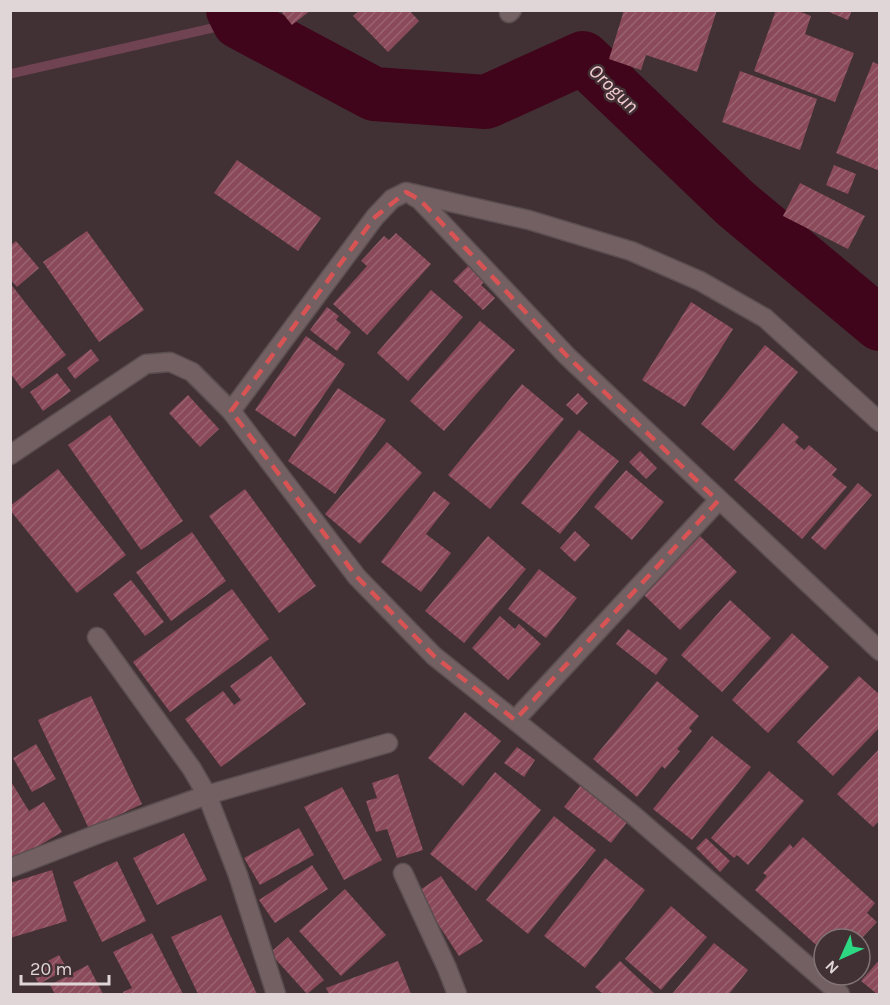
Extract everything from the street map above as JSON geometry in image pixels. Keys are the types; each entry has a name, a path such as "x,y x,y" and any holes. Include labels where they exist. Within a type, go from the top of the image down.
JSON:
{"street":[{"path":"231,411 375,217 392,199 406,192 529,220 631,251 700,281 765,318 879,422"},
{"path":"406,192 420,200 567,356 879,651"},
{"path":"10,455 146,364 170,362 192,372 231,411 357,577 434,656 632,814 840,994"},
{"path":"514,720 718,501"},
{"path":"97,637 192,769 207,795 238,875 276,994"},
{"path":"10,868 207,795 388,743"},
{"path":"403,873 457,994"}],"highlighted area":[{"path":"406,192 420,200 567,356 718,501 515,720 434,656 357,577 231,411 375,217"}],"building":[{"path":"280,10 311,10 292,25"},
{"path":"360,10 409,10 419,21 388,52 353,16"},
{"path":"624,10 717,10 697,72 646,55 641,70 609,59"},
{"path":"776,10 796,10 811,16 805,34 854,53 835,102 754,71"},
{"path":"824,10 852,10 848,20"},
{"path":"873,62 880,65 880,171 836,153"},
{"path":"740,71 817,99 800,150 722,122"},
{"path":"237,160 321,218 298,251 214,193"},
{"path":"834,165 856,174 848,194 826,185"},
{"path":"800,183 865,216 848,249 783,216"},
{"path":"87,231 144,310 99,342 43,262"},
{"path":"396,233 431,264 367,335 333,304 367,266 361,261 384,236 389,240"},
{"path":"16,241 39,268 17,287 10,279 10,246"},
{"path":"468,266 484,282 481,285 495,298 483,310 453,281"},
{"path":"10,283 66,355 22,389 10,373"},
{"path":"431,290 463,317 408,381 377,353"},
{"path":"691,302 733,329 685,407 642,380"},
{"path":"327,307 339,316 336,320 351,332 337,351 310,330"},
{"path":"480,321 515,350 444,431 410,401"},
{"path":"306,336 345,364 295,437 255,410"},
{"path":"765,345 798,372 734,451 701,424"},
{"path":"91,349 99,360 75,379 67,368"},
{"path":"57,373 71,391 43,411 30,392"},
{"path":"522,384 564,419 490,509 448,475"},
{"path":"338,388 386,420 335,494 288,461"},
{"path":"578,393 588,403 577,415 566,405"},
{"path":"188,395 219,429 200,447 169,413"},
{"path":"110,415 183,521 141,550 68,445"},
{"path":"783,423 799,437 795,442 804,450 809,445 837,469 832,475 847,487 802,539 734,480"},
{"path":"579,430 619,461 560,534 521,503"},
{"path":"387,442 422,473 360,544 325,514"},
{"path":"640,451 657,468 646,479 629,462"},
{"path":"58,469 126,555 77,593 10,510 10,506"},
{"path":"626,470 664,502 632,540 594,507"},
{"path":"858,483 872,495 825,550 811,538"},
{"path":"245,489 316,586 279,613 209,516"},
{"path":"434,491 450,503 426,534 451,553 421,592 381,562"},
{"path":"575,531 590,545 575,562 560,548"},
{"path":"192,532 226,581 171,621 136,572"},
{"path":"488,536 526,569 464,643 425,611"},
{"path":"700,536 737,572 680,630 643,594"},
{"path":"539,569 577,598 546,638 508,609"},
{"path":"131,580 164,622 145,636 113,594"},
{"path":"232,589 269,639 170,712 133,662"},
{"path":"730,600 771,638 722,692 681,655"},
{"path":"500,616 515,629 519,624 541,644 508,680 472,648"},
{"path":"628,629 668,659 656,675 616,644"},
{"path":"792,633 829,667 768,733 732,700"},
{"path":"271,656 306,704 221,767 185,719 223,691 234,705 241,700 230,686"},
{"path":"859,676 880,695 880,727 833,776 797,742"},
{"path":"657,681 699,716 689,728 692,731 677,749 680,751 665,769 662,766 637,797 593,759"},
{"path":"91,696 142,804 89,829 38,720"},
{"path":"465,712 501,741 463,786 428,758"},
{"path":"712,736 751,767 692,840 653,809"},
{"path":"36,744 56,779 32,792 13,758"},
{"path":"517,747 535,760 524,777 504,763"},
{"path":"880,748 880,820 873,827 837,794"},
{"path":"769,771 804,801 748,865 737,855 734,858 711,838"},
{"path":"495,772 541,810 476,891 430,854"},
{"path":"398,774 423,850 397,858 387,829 376,832 366,801 377,798 372,783"},
{"path":"10,780 29,811 44,802 62,832 10,863"},
{"path":"581,785 628,821 611,843 564,807"},
{"path":"342,787 382,860 344,880 304,807"},
{"path":"554,816 596,850 528,934 486,900"},
{"path":"299,828 314,855 260,885 244,858"},
{"path":"184,833 207,880 157,905 133,858"},
{"path":"803,837 875,903 867,913 877,922 872,927 812,927 812,941 755,890 767,876 763,873 790,844 793,848"},
{"path":"706,838 730,861 720,872 696,848"},
{"path":"605,858 645,890 585,968 544,936"},
{"path":"117,861 146,921 102,942 73,882"},
{"path":"312,865 328,889 275,923 259,900"},
{"path":"52,870 67,921 10,938 10,883"},
{"path":"441,876 483,941 459,956 417,892"},
{"path":"345,889 386,935 341,976 299,931"},
{"path":"671,906 707,937 661,990 625,959"},
{"path":"221,915 257,994 198,994 171,937"},
{"path":"152,933 183,994 124,994 123,992 132,988 113,952"},
{"path":"288,937 324,980 307,994 270,953"},
{"path":"714,943 748,970 729,994 672,994"},
{"path":"59,955 67,969 39,984 31,970"},
{"path":"880,959 880,994 868,987 872,987 872,968"},
{"path":"398,961 411,994 329,994 326,988"},
{"path":"620,961 655,994 603,994 595,987"},
{"path":"88,965 103,994 55,994 50,985"}],"waterway":[{"name":"Orogun","path":"233,10 239,22 374,94 486,102 583,58 736,204 880,324"},
{"path":"10,74 239,22"}]}
